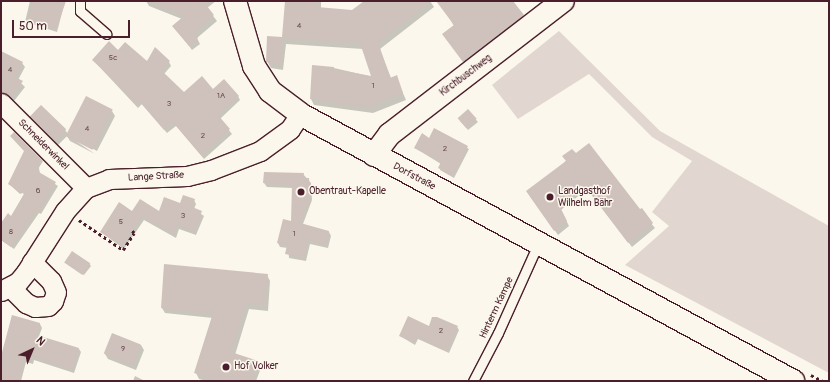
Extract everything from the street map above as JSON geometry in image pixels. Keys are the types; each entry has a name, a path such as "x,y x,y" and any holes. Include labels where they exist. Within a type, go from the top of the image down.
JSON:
{"main road":[{"name":"Dorfstraße","path":"235,1 254,66 270,90 300,114 793,381"},
{"name":"Kirchbuschweg","path":"374,155 390,134 563,1"}],"street":[{"name":"Schneiderwinkel","path":"1,103 86,188"},
{"name":"Lange Straße","path":"32,262 51,281 56,292 53,301 48,306 35,307 26,303 6,289 32,262 65,211 86,188 110,180 187,176 211,170 260,152 290,129 300,114"}],"lane":[{"path":"80,1 80,11 106,34"},
{"name":"Hinterm Kampe","path":"473,381 502,326 538,244"}],"path":[{"path":"65,211 123,250 134,233 132,231"}],"shaded area":[{"path":"559,31 660,131 829,226 829,373 625,265 669,226 652,212 692,161 652,137 589,74 518,119 492,85"}],"building":[{"path":"33,1 66,1 56,30 27,21"},
{"path":"148,1 203,1 214,15 194,32 198,38 189,46 172,26 184,16"},
{"path":"285,1 318,1 317,7 352,10 364,1 431,1 378,42 390,78 397,75 403,93 369,107 310,99 312,65 334,67 334,69 371,76 360,43 283,38 280,64 266,62 267,36 282,37"},
{"path":"436,1 513,1 524,15 463,62 442,34 454,25"},
{"path":"109,41 118,50 125,42 147,61 155,47 170,61 161,70 184,92 202,76 213,89 224,79 239,96 218,115 230,129 201,155 173,122 164,130 139,101 135,104 114,80 92,60"},
{"path":"1,51 23,62 15,77 23,81 11,97 1,92"},
{"path":"86,96 113,110 92,150 66,136"},
{"path":"41,105 66,129 55,141 30,117"},
{"path":"468,109 477,119 466,128 458,118"},
{"path":"434,128 468,146 453,176 438,168 441,162 414,148 422,133 429,138"},
{"path":"14,132 43,161 37,171 56,182 39,211 37,210 11,247 1,240 1,223 8,213 11,216 24,194 8,184 24,151 10,136"},
{"path":"589,143 640,209 642,208 653,223 628,243 584,185 559,205 567,221 554,231 526,191 566,161 562,156 572,149 576,153"},
{"path":"264,172 304,173 303,178 309,178 310,196 300,223 329,231 326,245 308,240 304,258 285,254 287,245 277,243 283,219 291,221 292,185 263,183"},
{"path":"183,195 195,199 192,207 202,211 194,232 177,225 174,234 141,217 122,246 100,232 119,202 132,211 140,199 159,211 164,197 180,203"},
{"path":"72,251 90,263 82,275 64,263"},
{"path":"164,264 268,274 265,305 246,304 231,352 258,361 252,381 219,381 194,373 213,313 161,308"},
{"path":"12,315 40,323 37,335 79,348 73,370 32,357 31,361 24,359 19,381 1,381 1,356"},
{"path":"408,316 429,326 432,317 437,317 458,326 447,351 416,337 413,342 399,336"},
{"path":"112,333 141,345 133,365 104,353"}],"place":[{"name":"Obentraut-Kapelle","path":"301,192"},
{"name":"Landgasthof Wilhelm Bähr","path":"550,197"},
{"name":"Hof Volker","path":"226,367"}]}
